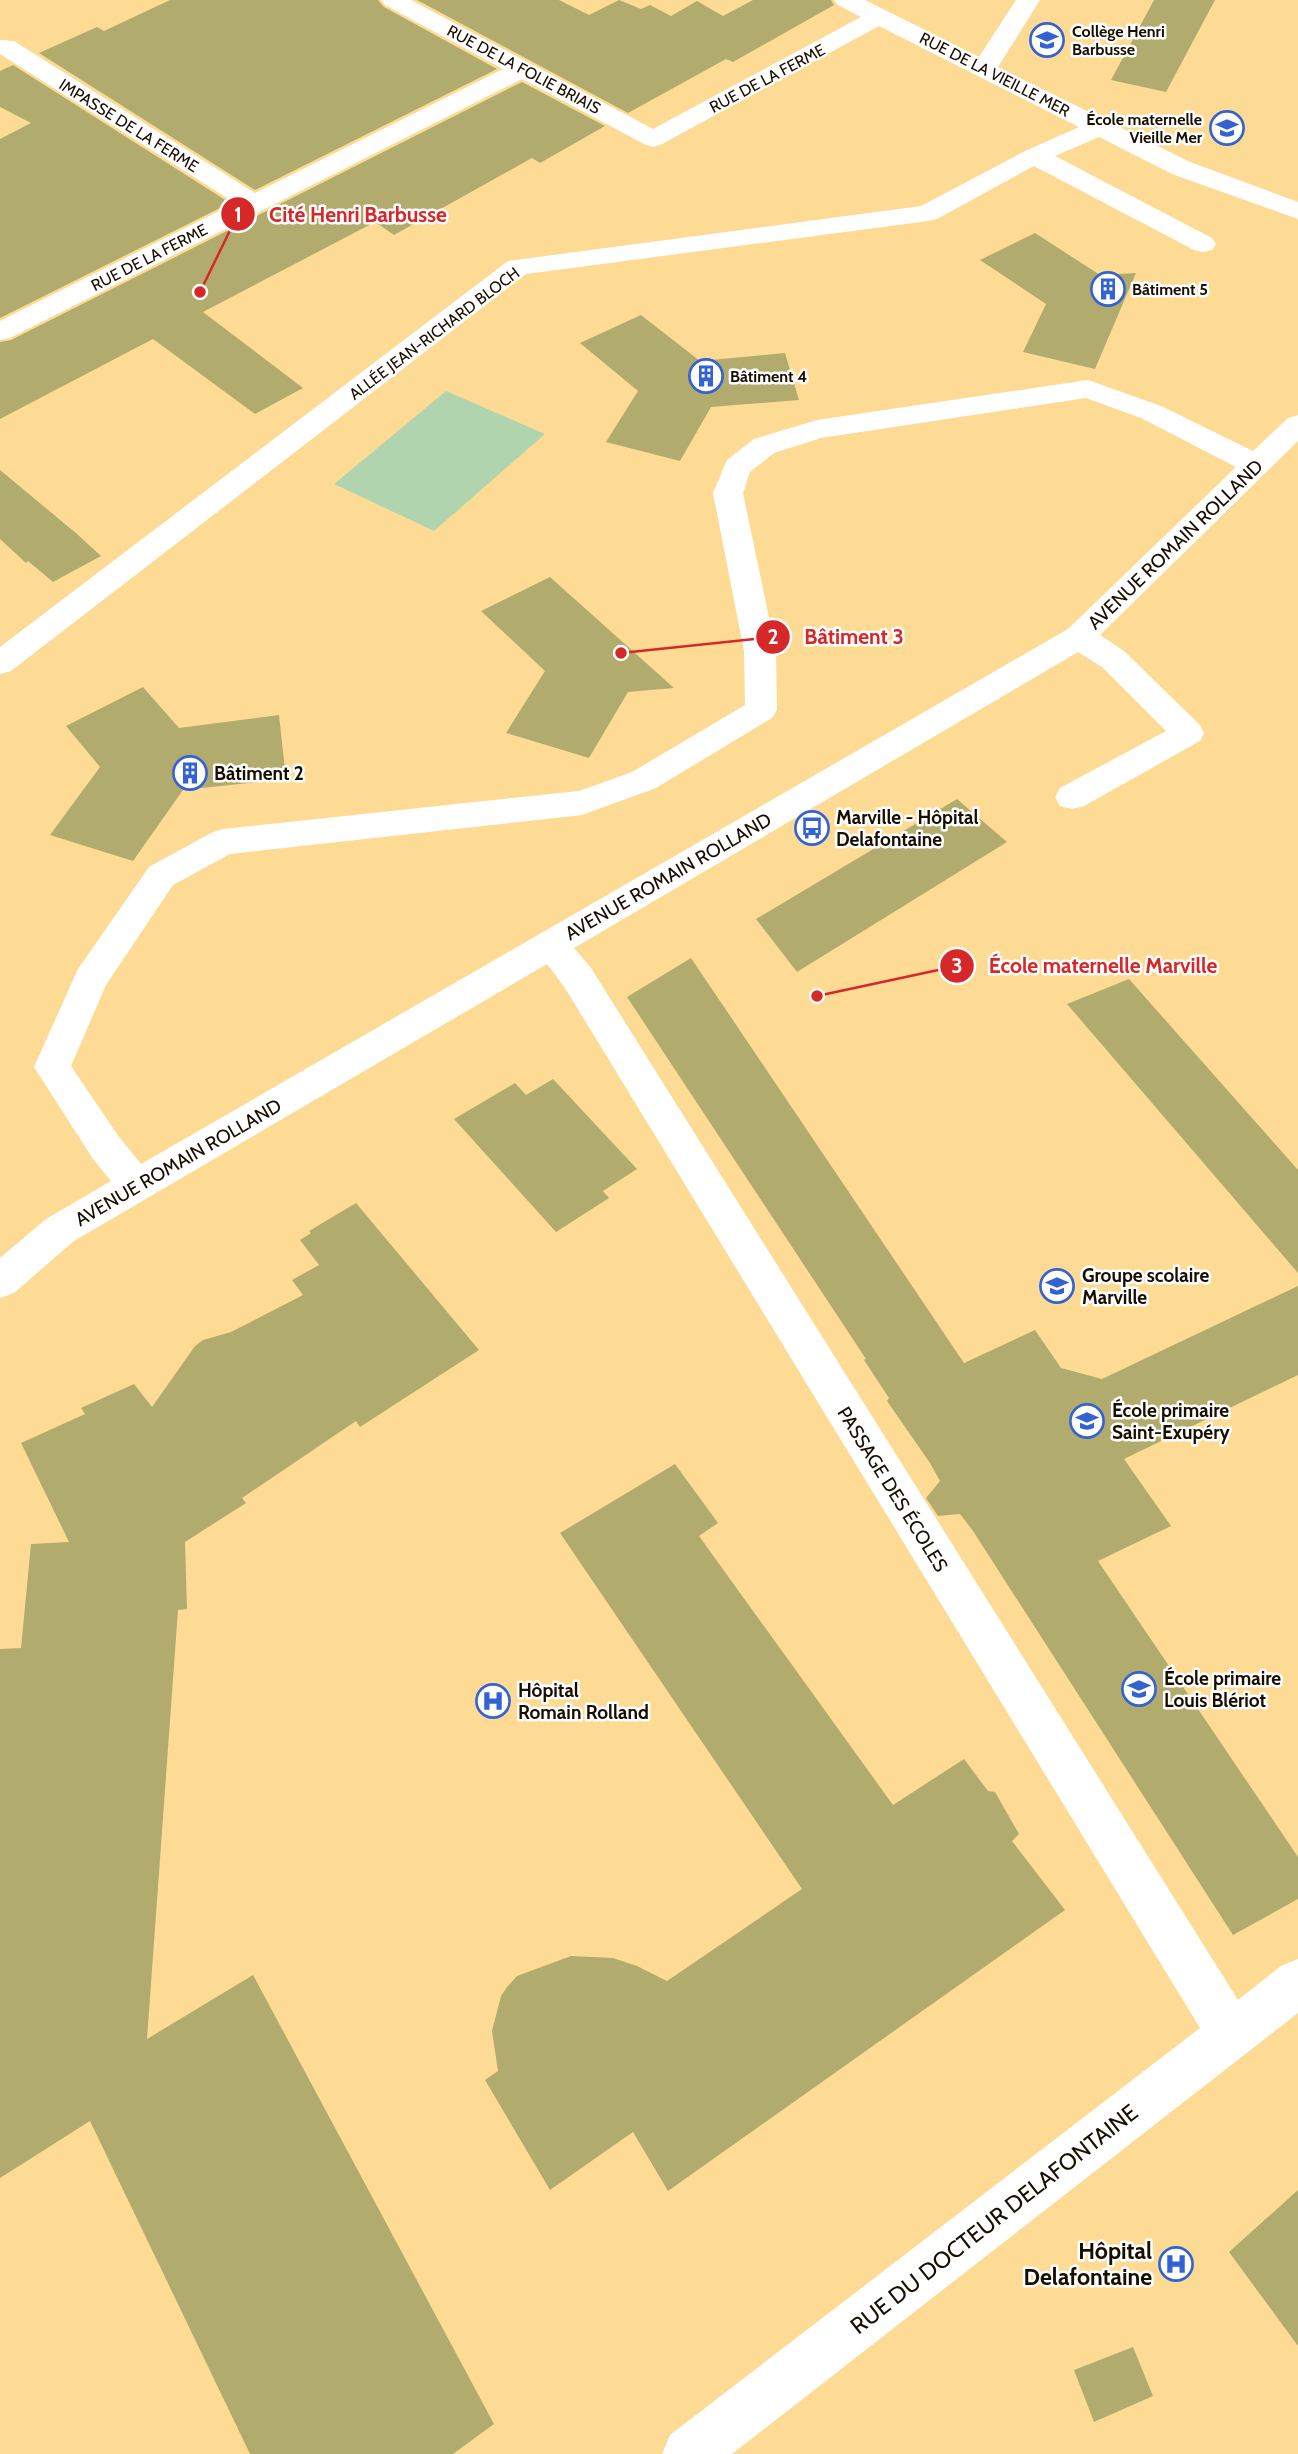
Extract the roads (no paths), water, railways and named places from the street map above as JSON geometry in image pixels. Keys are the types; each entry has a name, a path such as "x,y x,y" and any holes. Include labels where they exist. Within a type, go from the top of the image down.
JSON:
{"street":[{"name":"RUE DE LA FOLIE BRIAIS","path":"393,0 653,139"},
{"name":"RUE DE LA VIEILLE MER","path":"846,0 1181,169 1298,211"},
{"path":"985,69 1028,0"},
{"name":"RUE DE LA FERME","path":"653,139 880,16"},
{"name":"IMPASSE DE LA FERME","path":"5,46 254,204"},
{"name":"RUE DE LA FERME","path":"0,332 524,68"},
{"name":"ALLÉE JEAN-RICHARD BLOCH","path":"0,663 518,267 928,213 1034,156 1100,127"},
{"path":"1034,156 1203,244"},
{"path":"136,1185 106,1149 52,1067 91,979 162,876 223,842 582,803 644,780 761,710 760,650 728,493 737,467 764,446 817,429 1088,388 1151,412 1256,465"},
{"name":"AVENUE ROMAIN ROLLAND","path":"0,1281 60,1230 1079,637 1298,424"},
{"path":"1072,797 1188,733 1113,659 1079,637"},
{"name":"PASSAGE DES ÉCOLES","path":"551,944 578,978 1232,2035"},
{"name":"RUE DU DOCTEUR DELAFONTAINE","path":"689,2454 1298,1983"}],"place":[{"name":"Collège Henri Barbusse","path":"1047,40"},
{"name":"École maternelle Vieille Mer","path":"1227,128"},
{"name":"Bâtiment 5","path":"1108,289"},
{"name":"Cité Henri Barbusse","path":"200,292"},
{"name":"Bâtiment 4","path":"706,376"},
{"name":"Bâtiment 3","path":"621,653"},
{"name":"Bâtiment 2","path":"190,773"},
{"name":"Marville - Hôpital Delafontaine","path":"812,828"},
{"name":"École maternelle Marville","path":"817,996"},
{"name":"Groupe scolaire Marville","path":"1057,1286"},
{"name":"École primaire Saint-Exupéry","path":"1087,1421"},
{"name":"École primaire Louis Blériot","path":"1139,1689"},
{"name":"Hôpital Romain Rolland","path":"493,1701"},
{"name":"Hôpital Delafontaine","path":"1176,2264"}]}
